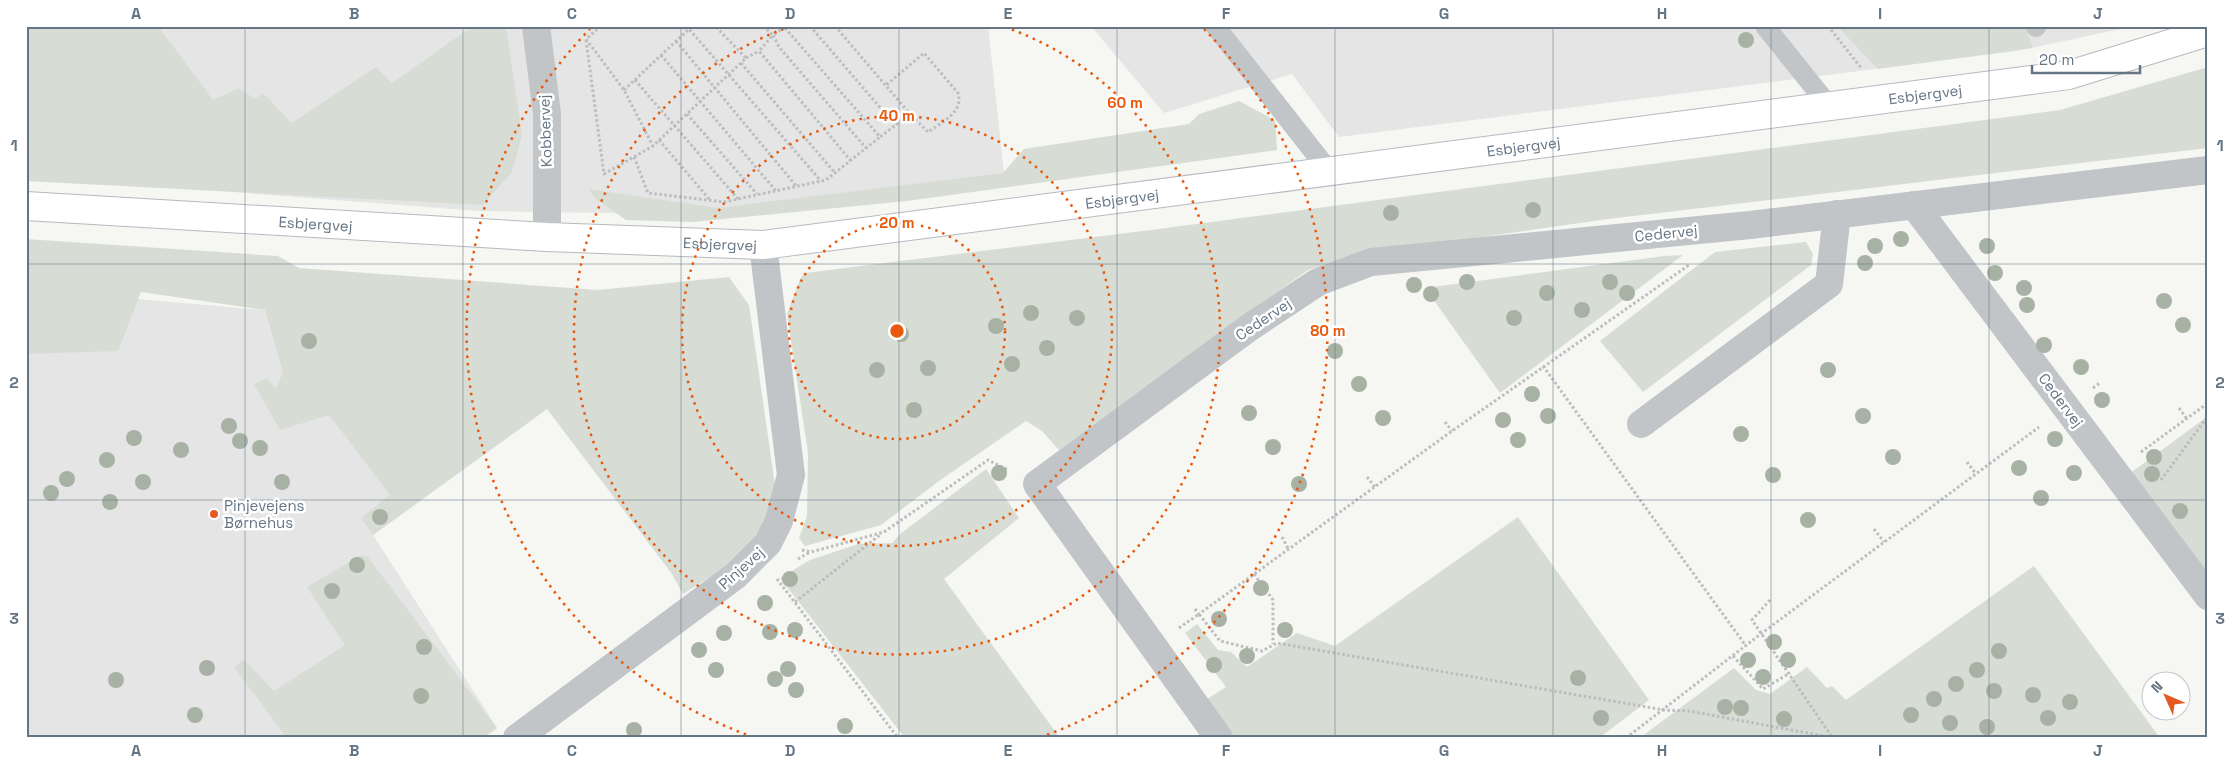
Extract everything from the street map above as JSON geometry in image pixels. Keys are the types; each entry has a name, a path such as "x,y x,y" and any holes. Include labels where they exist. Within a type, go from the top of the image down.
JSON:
{"main road":[{"name":"Esbjergvej","path":"26,206 547,237 763,245 2069,75 2208,32"}],"street":[{"name":"Kobbervej","path":"536,26 547,114 547,237"},
{"name":"Cedervej","path":"1038,484 1250,327 1318,282 1371,262 1836,214 2208,170"},
{"name":"Cedervej","path":"1914,205 2208,596"},
{"path":"1642,424 1828,284 1836,214"},
{"name":"Pinjevej","path":"517,738 735,576 768,543 779,521 791,475 763,245"},
{"path":"1038,484 1219,738"}],"lane":[{"path":"1215,26 1329,171"},
{"path":"1765,26 1829,106"}],"path":[{"path":"586,39 601,26"},
{"path":"716,26 746,58"},
{"path":"763,26 773,35 779,47 866,148"},
{"path":"810,26 895,125"},
{"path":"835,26 885,86 928,132 958,108 960,100 958,92 924,53 885,86"},
{"path":"1828,26 1885,98"},
{"path":"624,90 689,27 821,181"},
{"path":"586,39 604,174 653,146 746,58 759,51 773,35 786,27 880,137"},
{"path":"586,39 624,90 653,146"},
{"path":"676,41 797,186"},
{"path":"759,51 851,161"},
{"path":"661,54 776,190"},
{"path":"741,64 835,173"},
{"path":"635,80 738,199"},
{"path":"687,114 758,195"},
{"path":"634,157 648,193 724,202 821,181 851,161 910,114"},
{"path":"659,140 710,200"},
{"path":"1154,646 1452,430 1696,260"},
{"path":"1543,366 1746,646"},
{"path":"2114,472 2208,404"},
{"path":"1626,738 1762,633 2066,407"},
{"path":"2179,408 2187,419"},
{"path":"2142,508 2208,416"},
{"path":"1445,422 1452,430"},
{"path":"795,602 884,532 988,460 1038,484"},
{"path":"1967,462 1976,474"},
{"path":"1367,477 1375,486"},
{"path":"1874,529 1884,542"},
{"path":"794,561 811,552 884,532"},
{"path":"1282,537 1289,550"},
{"path":"768,543 811,552"},
{"path":"1254,574 1274,600 1273,645"},
{"path":"774,575 898,738"},
{"path":"1770,600 1752,620 1834,737"},
{"path":"1195,609 1220,641 1262,651 1277,643 1664,710 1689,711 1834,737"},
{"path":"1733,656 1763,689 1790,673"}],"shaded area":[{"path":"26,26 988,26 1004,173 763,215 478,211 26,176"},
{"path":"26,26 158,26 213,100 239,88 255,99 263,93 292,123 376,67 392,83 473,26 506,26 522,135 512,172 483,205 26,181"},
{"path":"1091,26 2135,26 2016,51 1339,137 1292,74 1164,113"},
{"path":"1837,26 2025,26 2033,48 1878,69"},
{"path":"2208,67 2208,148 1608,219 1351,256 1308,270 1059,450 1042,431 1026,421 939,481 881,525 805,546 799,538 807,516 808,453 787,314 800,279 805,273 1151,230 2060,110"},
{"path":"1239,101 1275,120 1277,150 907,201 692,222 626,220 597,200 588,189 718,208 1003,173 1024,149 1189,124 1199,114"},
{"path":"26,239 278,256 299,268 598,290 729,277 749,305 775,485 764,527 720,571 683,594 672,574 547,409 373,535 361,518 390,495 329,415 280,430 254,384 267,378 276,389 283,372 265,310 141,292 118,351 26,354"},
{"path":"1806,242 1813,254 1811,265 1643,392 1600,341 1715,252"},
{"path":"1683,255 1500,393 1425,288 1664,256"},
{"name":"Pinjevejens Børnehus","path":"26,289 273,311 557,299 620,494 547,409 373,535 497,728 483,738 26,738"},
{"path":"2208,416 2208,615 2110,488"},
{"path":"986,469 1019,518 944,579 1060,738 905,738 780,578 810,560 858,544 892,543 900,534"},
{"path":"1518,517 1649,700 1599,738 1226,738 1201,703 1226,687 1185,633 1197,624 1218,650 1231,652 1247,667 1297,633 1335,646"},
{"path":"360,556 367,556 497,728 483,738 287,738 234,667 244,660 274,691 345,645 307,587"},
{"path":"2034,566 2142,713 2142,722 2148,722 2160,738 1647,738 1645,734 1734,668 1756,690 1770,694 1807,667 1827,688 1832,686 1846,700"}],"place":[{"name":"Pinjevejens Børnehus","path":"214,514"}]}
